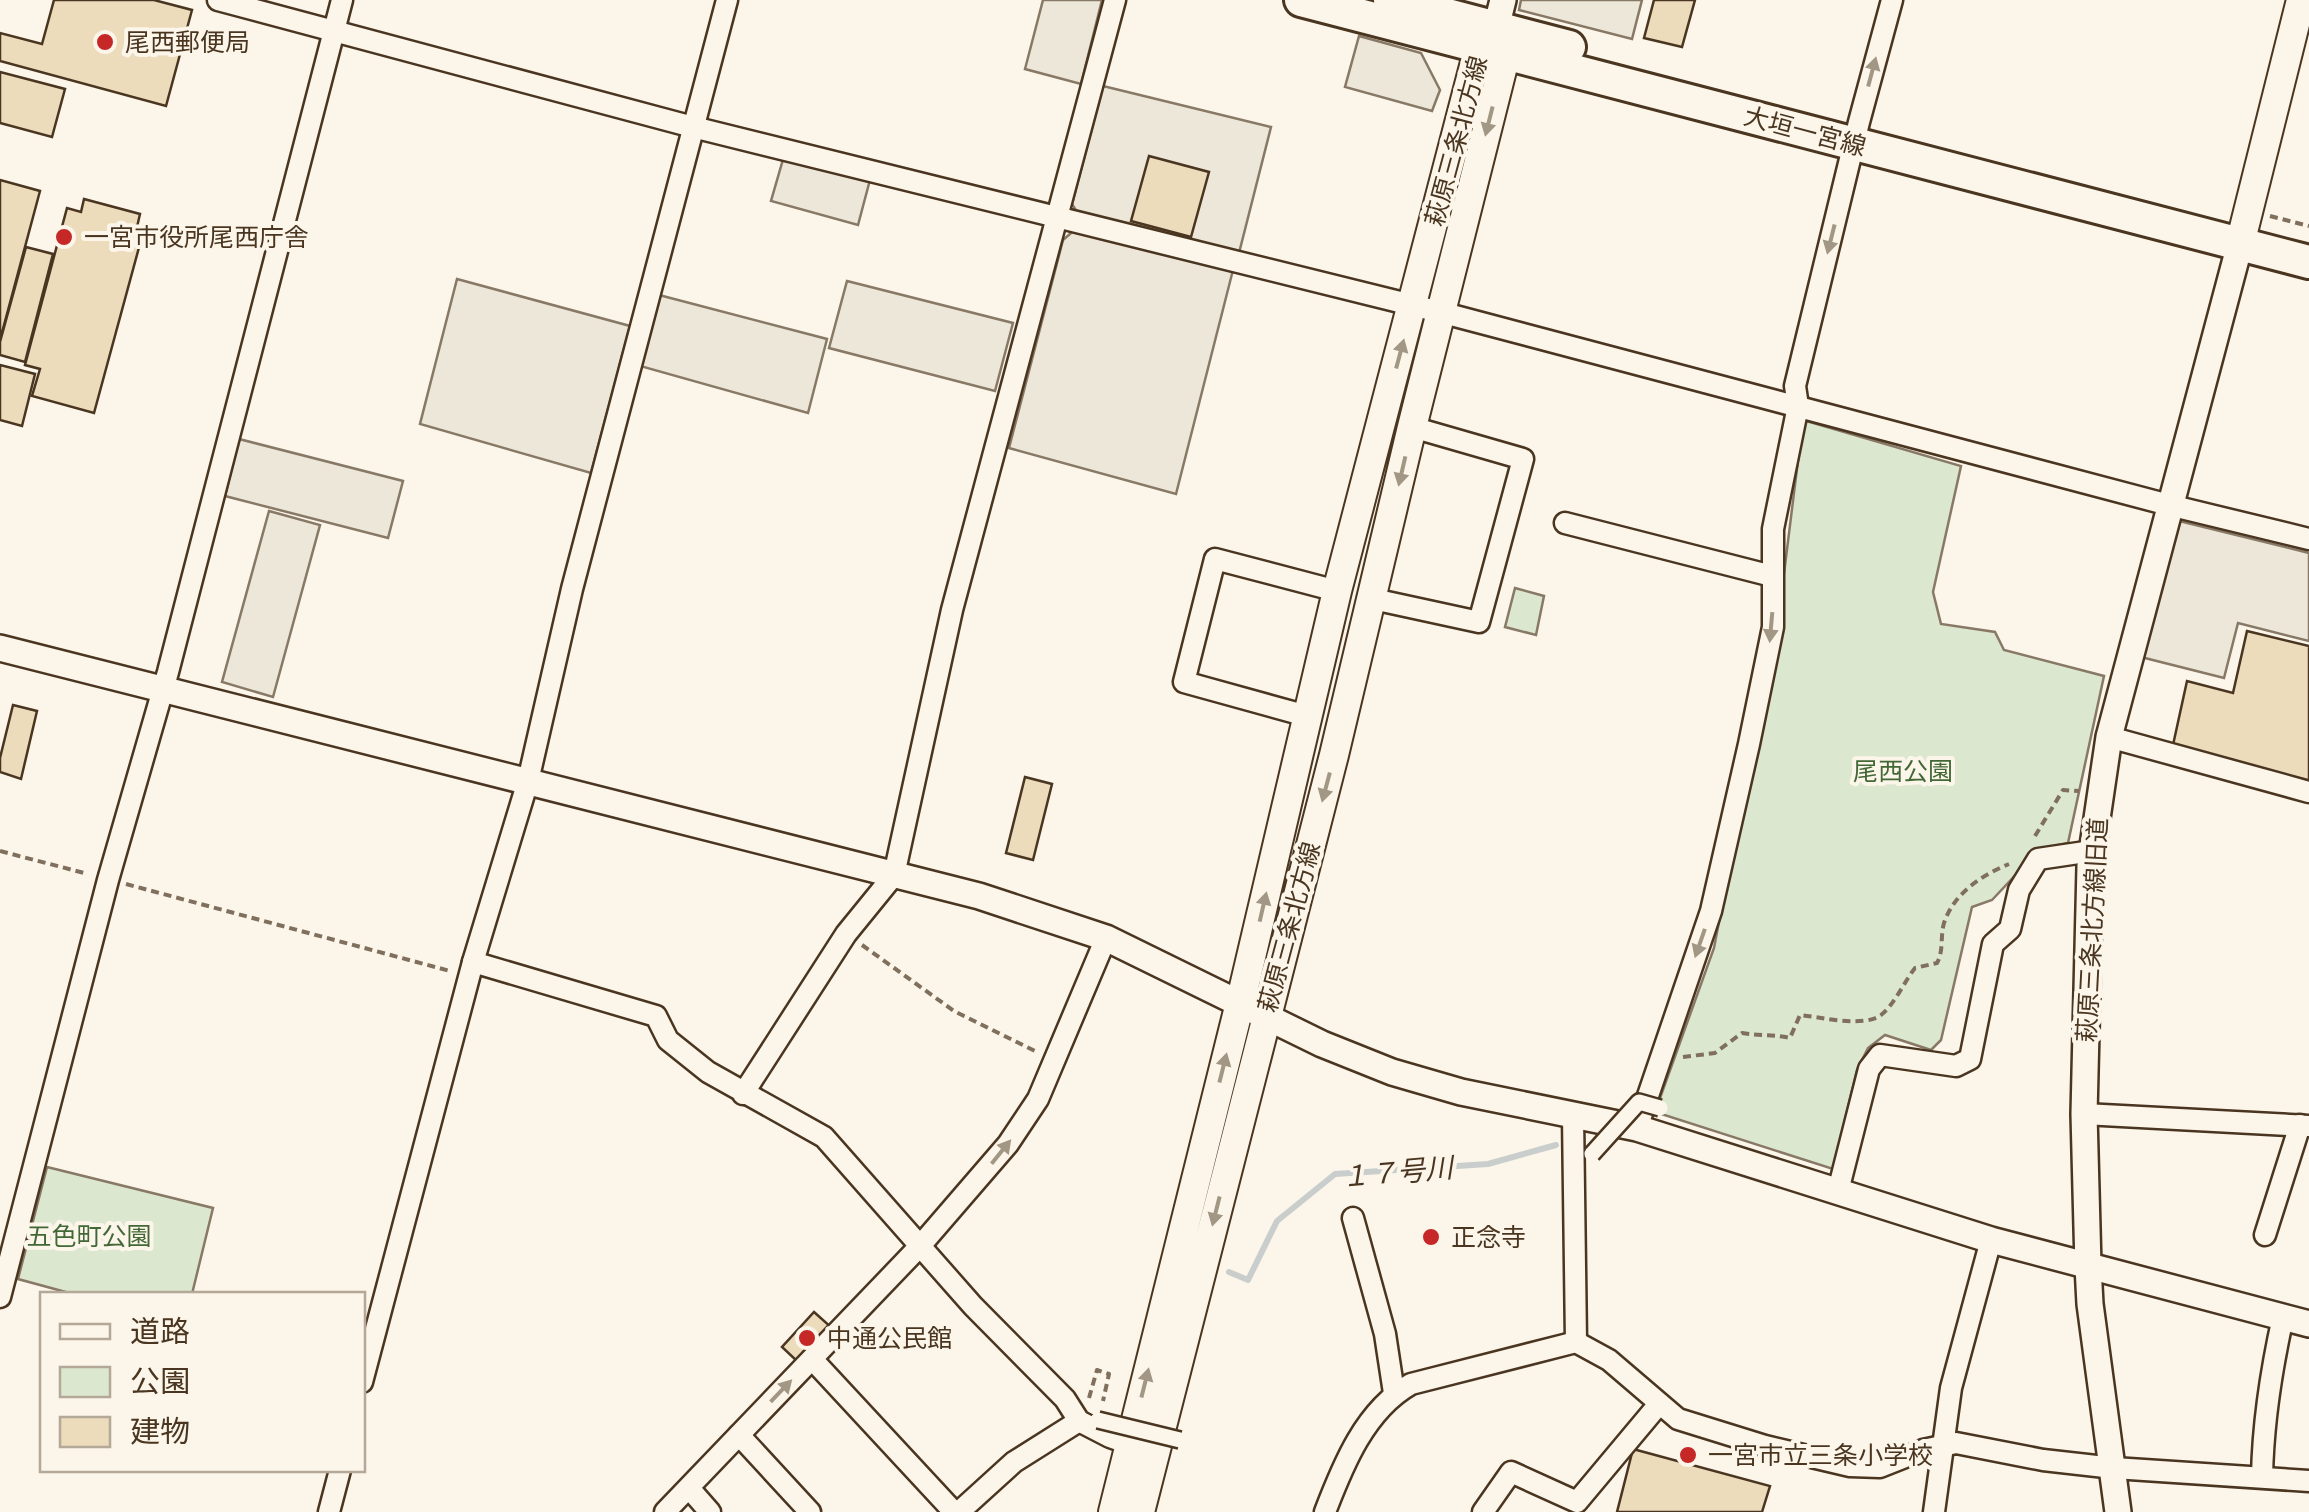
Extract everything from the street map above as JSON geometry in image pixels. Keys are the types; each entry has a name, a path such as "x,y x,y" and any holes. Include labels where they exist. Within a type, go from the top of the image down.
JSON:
{"main road":[{"name":"大垣一宮線","path":"1300,0 1496,32"},
{"name":"大垣一宮線","path":"1390,0 1857,134 2309,240"},
{"path":"2243,226 2300,0"},
{"name":"萩原三条北方線","path":"1113,1512 1337,591 1426,308 1496,32"},
{"name":"大垣一宮線","path":"2243,226 2309,262"},
{"name":"萩原三条北方線","path":"1140,1512 1373,598 1412,427 1426,308"}],"street":[{"path":"218,0 693,127 1426,308 2309,539"},
{"path":"0,1297 108,880 164,689 342,0"},
{"path":"365,1371 471,969 528,782 572,589 727,0"},
{"path":"743,1094 846,934 894,875 952,610 1115,0"},
{"path":"1637,1128 1711,911 1773,627 1773,529 1798,406 1795,386 1892,0"},
{"name":"萩原三条北方線旧道","path":"2118,1512 2088,1266 2084,1114 2092,850 2109,737 2243,226"},
{"path":"1373,598 1479,622 1523,459 1412,427"},
{"path":"1565,523 1772,576"},
{"path":"1307,716 1184,682 1215,558 1337,591"},
{"path":"0,648 979,896 1106,938 1322,1044 1392,1072 1461,1092 1637,1128 1991,1240 2309,1324"},
{"path":"2109,737 2309,792"},
{"path":"1838,1191 1868,1069 1880,1055 1956,1066 1970,1059 1994,944 2010,929 2019,890 2038,859 2092,850"},
{"path":"665,1512 920,1246 1008,1144 1038,1099 1106,938"},
{"path":"471,969 656,1016 668,1040 743,1094 824,1137 973,1306 1065,1399 1110,1438 1130,1444"},
{"path":"1592,1154 1639,1102 1660,1108"},
{"path":"2084,1114 2304,1126 2266,1235"},
{"path":"1573,1116 1576,1342"},
{"path":"1353,1218 1385,1334 1394,1393"},
{"path":"1934,1512 1951,1388 1991,1240"},
{"path":"2262,1477 2270,1376 2284,1317"},
{"path":"1324,1512 1343,1464 1394,1393 1448,1373 1576,1342 1609,1360 1678,1419 1765,1446 1850,1466 1880,1467 1956,1443 2043,1460 2114,1468 2309,1480"},
{"path":"812,1359 956,1512 1014,1462 1088,1420 1180,1440"},
{"path":"1483,1512 1511,1472 1577,1502 1659,1404"},
{"path":"739,1434 810,1512"},
{"path":"328,1512 339,1472"},
{"path":"689,1488 710,1512"}],"path":[{"path":"2243,226 2309,226"},
{"path":"2030,844 2063,790 2100,792"},
{"path":"0,852 471,969"},
{"path":"1673,1060 1715,1053 1742,1033 1754,1036 1766,1032 1790,1038 1800,1015 1841,1021 1873,1020 1883,1014 1915,968 1938,963 1944,924 1966,890 1985,874 2022,858"},
{"path":"846,934 954,1011 1055,1060"},
{"path":"1088,1400 1096,1370 1109,1374 1088,1420"}],"green space":[{"name":"尾西公園","path":"1803,420 1961,466 1933,592 1941,624 1995,632 2004,650 2104,676 2068,843 2040,849 1992,900 1972,907 1941,1040 1931,1050 1885,1035 1868,1048 1857,1070 1833,1169 1655,1112 1714,948 1781,598"},
{"path":"1515,588 1544,596 1536,635 1505,627"},
{"name":"五色町公園","path":"47,1167 213,1208 192,1292 66,1292 18,1279"}],"shaded area":[{"path":"1043,0 1102,0 1081,84 1025,69"},
{"path":"1521,0 1642,0 1632,39 1519,10"},
{"path":"1359,36 1421,53 1440,90 1432,111 1345,87"},
{"path":"1103,86 1271,127 1238,257 1080,217 1072,204"},
{"path":"784,156 871,176 858,225 771,201"},
{"path":"1078,227 1233,270 1176,494 1009,448 1063,240"},
{"path":"457,279 630,326 591,473 420,424"},
{"path":"847,281 1013,323 995,391 829,348"},
{"path":"659,295 827,339 808,413 640,366"},
{"path":"239,439 403,481 388,538 225,496"},
{"path":"269,511 320,525 273,697 222,682"},
{"path":"2175,520 2309,553 2309,641 2238,623 2224,678 2141,657"}],"building":[{"path":"54,0 154,0 192,10 166,106 0,61 0,33 42,44"},
{"path":"1654,0 1695,0 1682,47 1644,38"},
{"path":"0,72 65,89 52,137 0,123"},
{"path":"1149,156 1209,172 1191,237 1131,221"},
{"path":"0,180 40,191 0,340"},
{"path":"84,199 140,214 137,227 144,229 94,413 32,396 40,369 25,365 67,208 81,212"},
{"path":"26,247 53,254 25,362 0,355 0,342"},
{"path":"0,365 35,374 22,426 0,420"},
{"path":"2247,631 2309,646 2309,781 2173,745 2187,681 2233,693"},
{"path":"13,705 37,711 21,779 0,772"},
{"path":"1025,777 1052,784 1033,860 1006,853"},
{"name":"中通公民館","path":"814,1312 832,1328 799,1363 782,1347"},
{"path":"1633,1449 1770,1486 1762,1512 1617,1512"}],"waterway":[{"name":"１７号川","path":"1229,1272 1248,1280 1277,1221 1335,1174 1488,1164 1556,1145"}],"place":[{"name":"尾西郵便局","path":"105,42"},
{"name":"一宮市役所尾西庁舎","path":"64,237"},
{"name":"正念寺","path":"1431,1237"},
{"name":"中通公民館","path":"807,1338"},
{"name":"一宮市立三条小学校","path":"1688,1455"}]}
